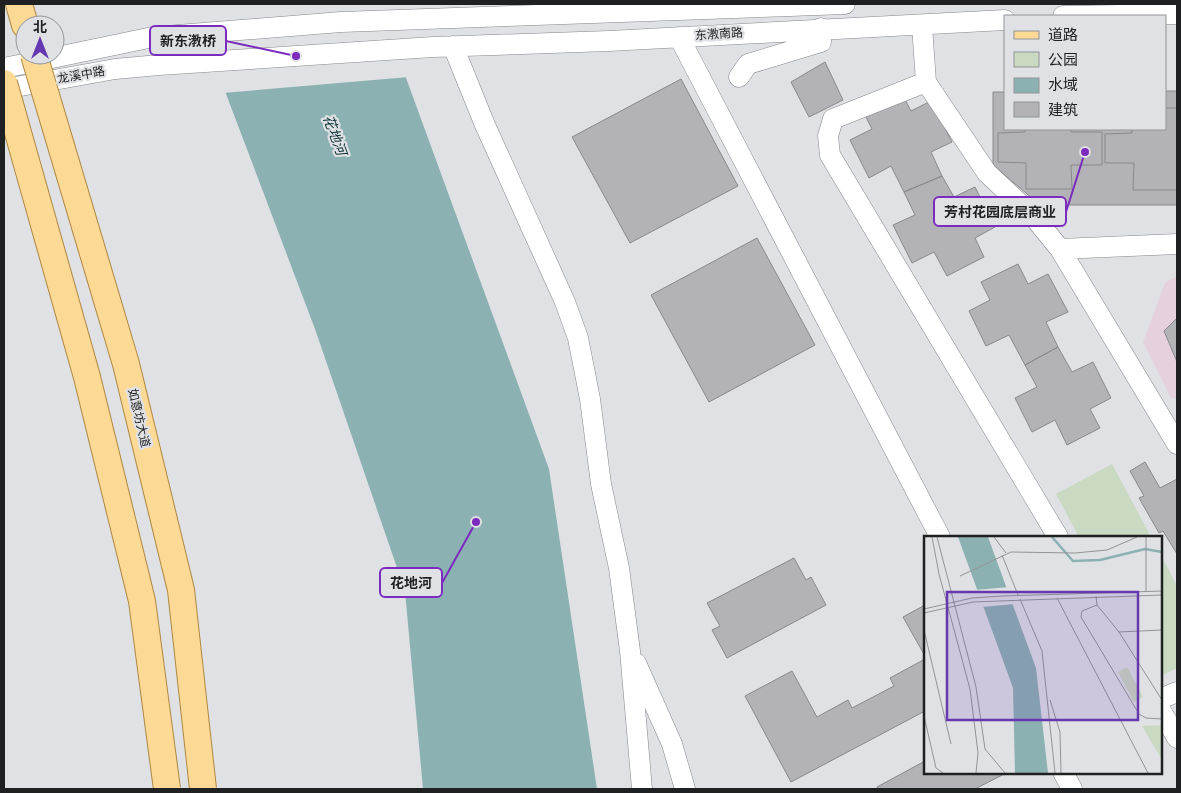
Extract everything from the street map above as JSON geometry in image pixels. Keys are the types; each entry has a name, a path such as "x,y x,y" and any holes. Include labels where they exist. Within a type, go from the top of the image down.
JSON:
{"main road":[{"name":"如意坊大道","path":"37,65 126,364 181,590 204,789"},
{"path":"4,83 87,377 142,600 167,789"}],"street":[{"name":"东漖南路","path":"153,37 431,13 845,4"},
{"path":"1120,15 1177,14"},
{"name":"东漖南路","path":"433,47 679,37 821,28 922,26 1004,20"},
{"path":"922,26 926,82 987,173 1033,216 1060,249 1177,444"},
{"path":"739,77 748,64 821,42 821,28"},
{"name":"龙溪中路","path":"4,68 153,37"},
{"path":"679,37 939,536"},
{"path":"452,46 578,338 590,399 601,484 619,568 630,651 642,789"},
{"name":"龙溪中路","path":"4,89 115,69 433,47"},
{"path":"926,82 833,119 828,136 830,155 1057,536"},
{"path":"1060,249 1177,244"},
{"path":"630,651 672,744 685,789"},
{"path":"1161,700 1177,692"},
{"path":"1161,710 1177,738"},
{"path":"1064,773 1072,789"}],"shaded area":[{"path":"1177,276 1177,399 1171,398 1143,342 1165,283"}],"green space":[{"path":"1112,464 1150,536 1078,536 1056,494"},
{"path":"1161,555 1177,586 1177,668 1161,676"}],"water":[{"path":"192,4 379,4 549,469 597,789 423,789 405,591 315,329"}],"pier":[{"path":"189,4 382,4 409,77 223,93"}],"building":[{"path":"825,62 843,100 809,117 791,82"},
{"path":"681,79 738,186 630,243 572,137"},
{"path":"1166,91 1177,91 1177,205 1040,205 993,165 993,92 1004,92 1004,130 1166,130"},
{"path":"901,92 911,111 931,101 952,142 931,152 942,176 904,192 891,166 869,178 850,140 872,129 863,111"},
{"path":"1166,108 1177,108 1177,190 1133,190 1134,163 1105,163 1105,134 1132,133 1132,130 1166,130"},
{"path":"1025,130 1071,130 1071,132 1102,132 1102,165 1071,165 1072,189 1026,189 1026,163 998,162 998,133 1025,132"},
{"path":"942,176 954,197 975,187 995,227 975,238 984,257 947,276 934,252 912,263 893,225 915,215 904,192"},
{"path":"757,238 815,345 709,402 651,295"},
{"path":"1018,264 1028,284 1048,274 1068,312 1046,322 1058,347 1025,365 1009,335 986,346 969,311 990,300 981,282"},
{"path":"1177,318 1177,362 1164,331"},
{"path":"1058,347 1072,372 1093,362 1111,398 1090,409 1100,428 1067,445 1055,420 1032,432 1015,398 1037,387 1025,365"},
{"path":"1145,462 1160,488 1177,479 1177,554 1163,531 1159,533 1139,498 1144,496 1130,471"},
{"path":"794,558 806,580 811,577 826,605 727,658 712,630 720,626 707,603"},
{"path":"924,606 924,654 903,617"},
{"path":"924,660 924,712 791,782 745,696 792,671 817,717 848,700 852,708 894,686 890,678"},
{"path":"924,762 924,773 1006,773 975,789 878,789 877,787"}],"place":[{"name":"新东漖桥","path":"296,56"},
{"name":"芳村花园底层商业","path":"1085,152"},
{"name":"花地河","path":"476,522"}]}
